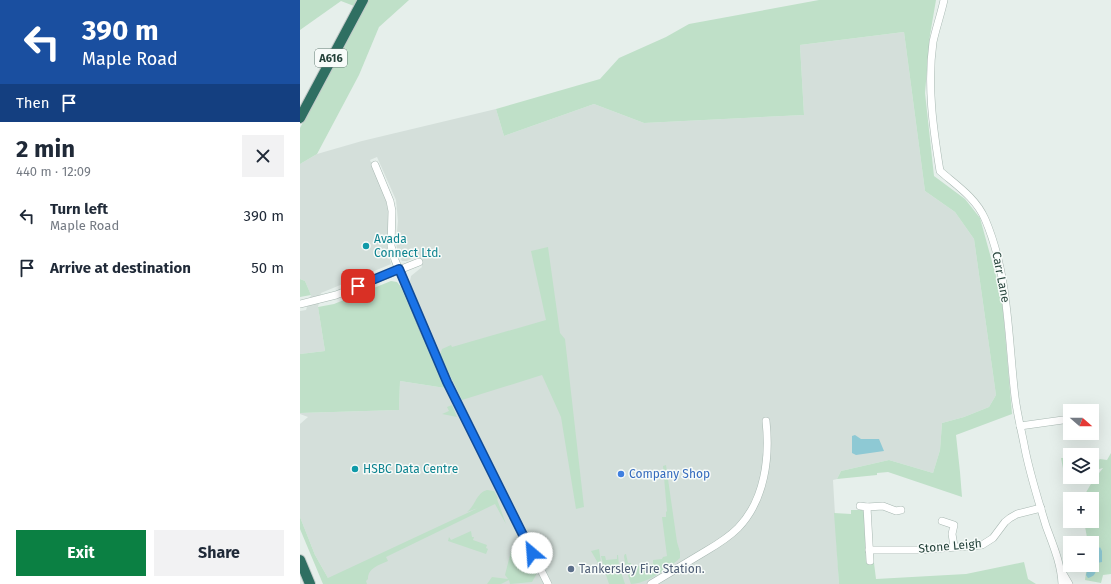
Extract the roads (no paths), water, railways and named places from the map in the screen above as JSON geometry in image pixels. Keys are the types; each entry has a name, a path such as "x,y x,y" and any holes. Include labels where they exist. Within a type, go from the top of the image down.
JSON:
{"highway":[{"name":"A616","path":"300,118 363,0"},
{"path":"300,560 310,584"}],"street":[{"name":"Carr Lane","path":"944,0 934,41 930,72 932,126 940,171 968,195 984,216 993,240 1006,304 1015,399 1024,446 1041,508 1061,570 1069,584"},
{"path":"375,165 390,201 392,212 391,246 399,269 447,382 548,584"},
{"path":"300,304 336,295 418,262"},
{"path":"1020,426 1063,420"},
{"path":"651,584 724,540 739,527 750,513 758,496 764,475 767,437 766,421"},
{"path":"870,561 864,506 883,506 896,511 901,510"},
{"name":"Stone Leigh","path":"869,550 919,550 954,546 982,545 993,538 1004,522 1010,518 1017,514 1041,508"},
{"path":"942,521 954,525 952,534 954,546"},
{"name":"Carr Lane","path":"1061,570 1062,584"}],"water":[{"path":"855,435 861,439 879,439 884,451 856,455 852,453 852,436"},
{"path":"1100,547 1102,551 1102,562 1099,563"},
{"path":"1087,572 1095,572 1094,575 1088,578 1086,575"}],"place":[{"name":"Avada Connect Ltd.","path":"366,246"},
{"name":"HSBC Data Centre","path":"355,469"},
{"name":"Company Shop","path":"621,474"},
{"name":"Tankersley Fire Station.","path":"571,569"}]}
